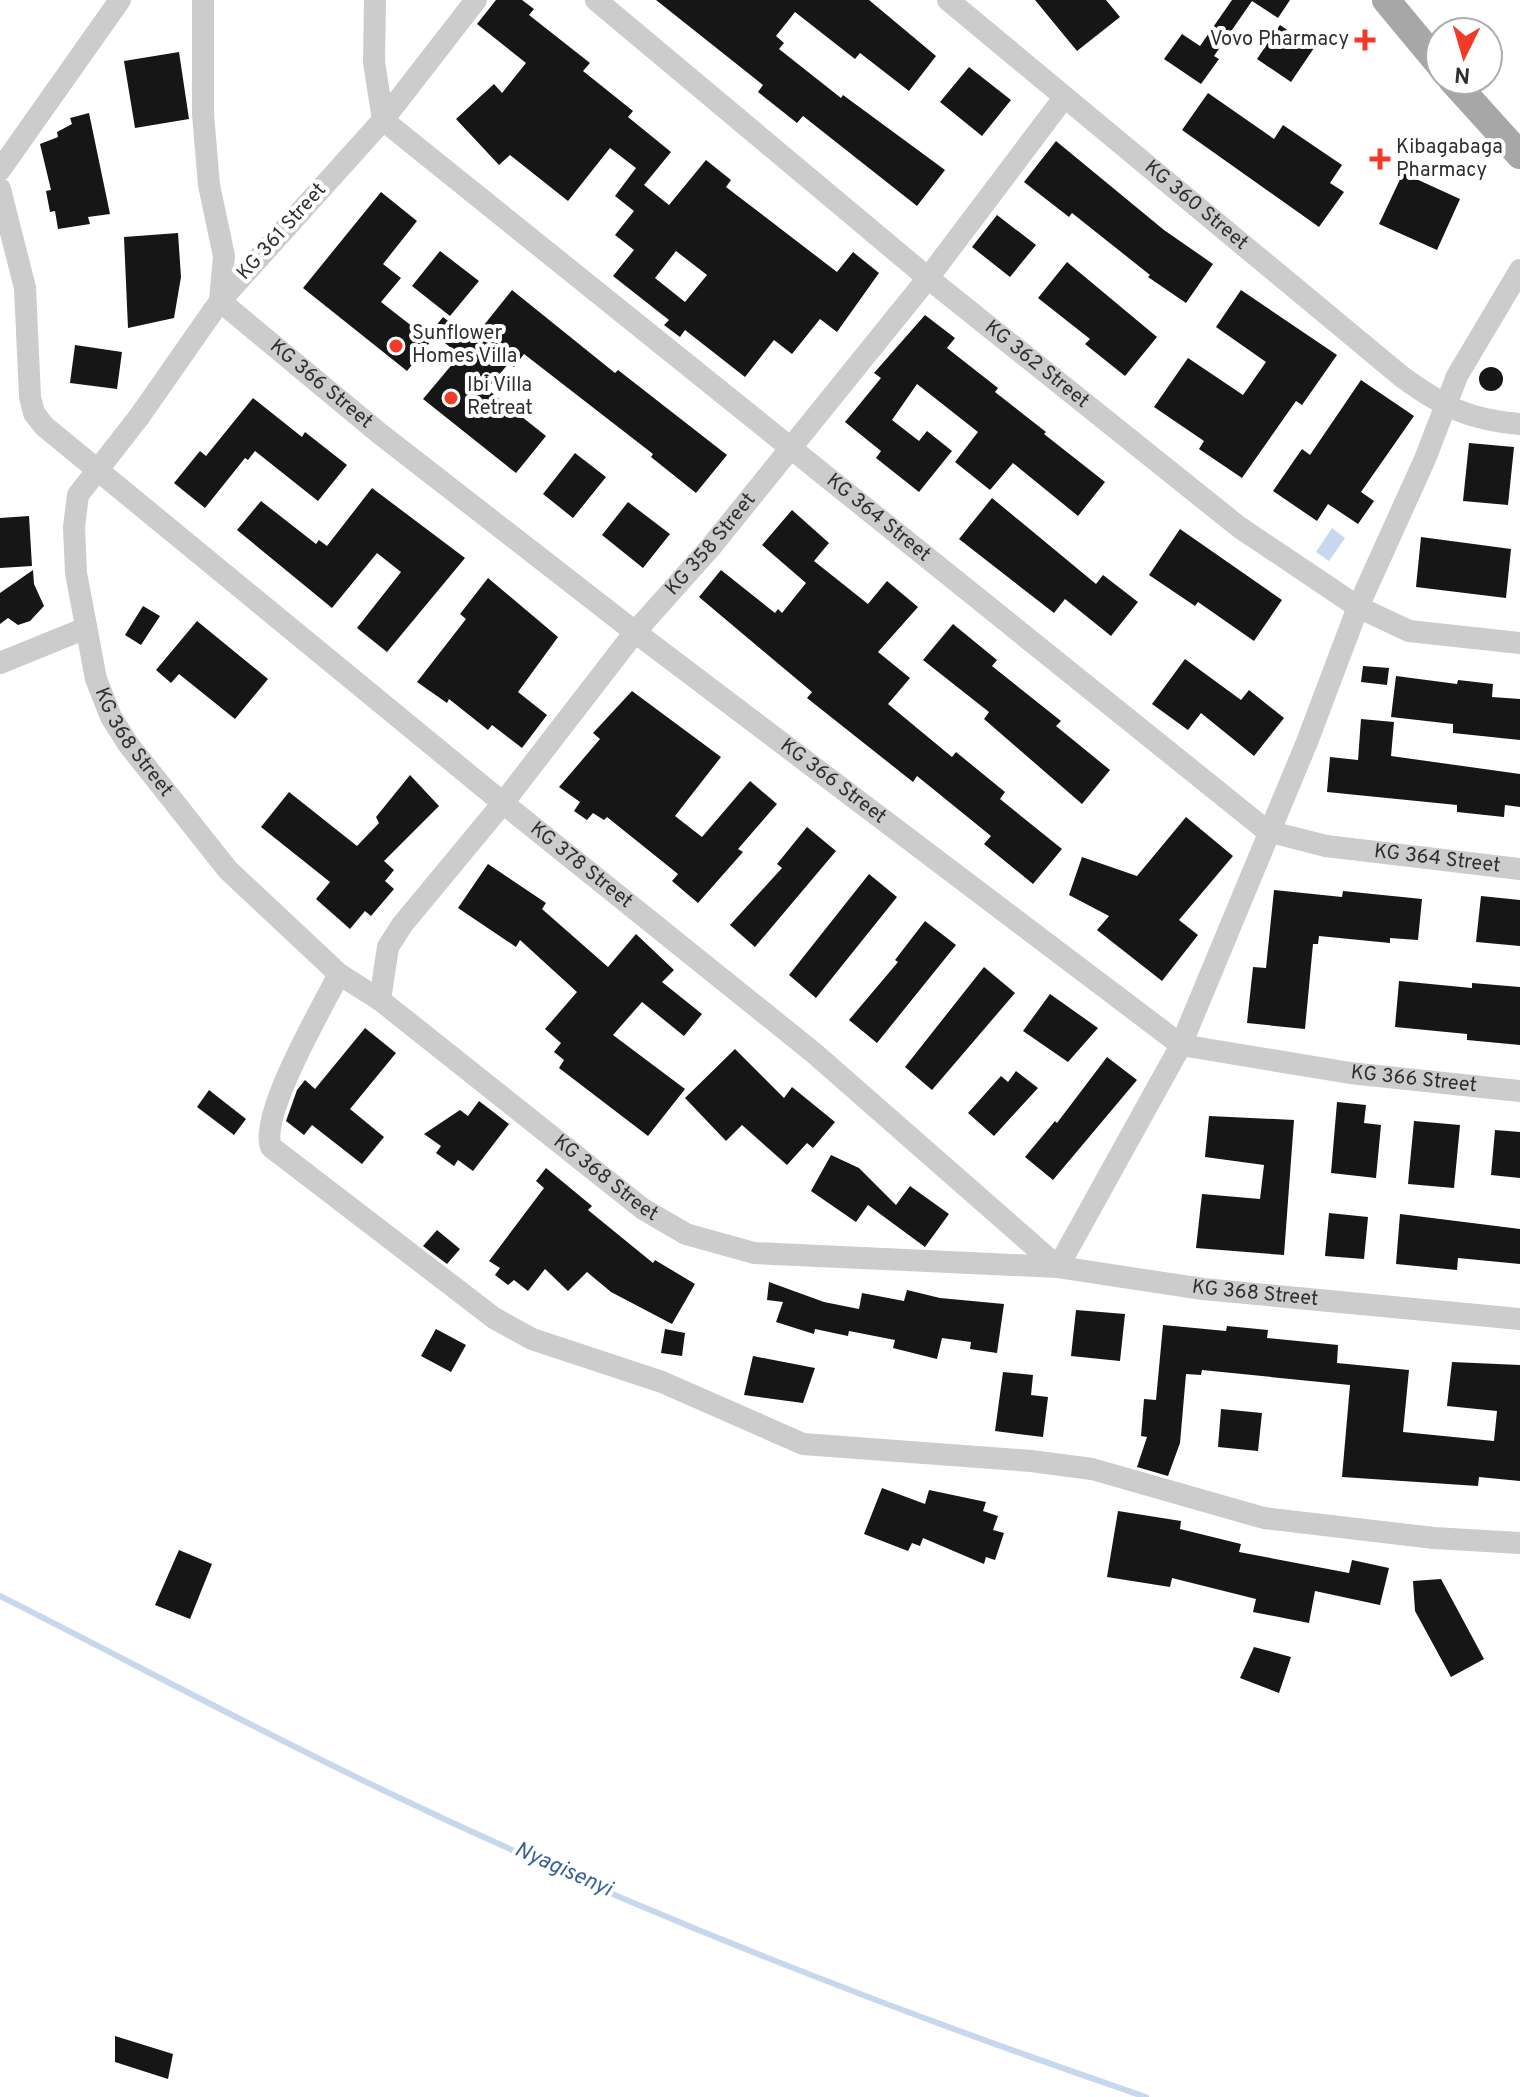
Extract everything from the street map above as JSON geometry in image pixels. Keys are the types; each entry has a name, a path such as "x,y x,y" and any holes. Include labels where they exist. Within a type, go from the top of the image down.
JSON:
{"main road":[{"path":"1386,0 1424,46"},
{"path":"1467,96 1520,155"}],"street":[{"path":"0,170 120,0"},
{"path":"203,0 203,114 211,199 224,256 220,301"},
{"path":"375,0 374,62 383,120"},
{"name":"KG 361 Street","path":"98,471 220,301 383,120 476,0"},
{"name":"KG 362 Street","path":"596,0 928,278 1239,527 1358,607 1409,631 1520,643"},
{"name":"KG 360 Street","path":"948,0 970,8 1063,99 1401,376 1446,408 1477,419 1520,424"},
{"name":"KG 358 Street","path":"380,1000 388,947 395,936 635,632 710,548 789,446 928,278 1063,99"},
{"name":"KG 364 Street","path":"383,120 1267,831 1326,846 1520,869"},
{"name":"KG 378 Street","path":"0,189 22,265 34,413 44,426 503,803 814,1053 1058,1267"},
{"path":"1058,1267 1181,1045 1267,831 1307,742 1358,607 1446,408 1457,376 1520,270"},
{"name":"KG 366 Street","path":"220,301 379,433 635,632 1181,1045 1350,1073 1520,1091"},
{"name":"KG 368 Street","path":"98,471 78,495 74,527 76,573 96,679 111,717 128,744 228,870 339,974 380,1000 643,1209 686,1234 754,1253 1058,1267 1203,1289 1520,1319"},
{"path":"0,663 86,628"},
{"path":"339,974 276,1102 268,1126 271,1147 494,1318 532,1339 662,1382 803,1444 1062,1465 1135,1480 1195,1501 1264,1518 1434,1538 1520,1543"}],"water":[{"path":"1332,528 1345,538 1329,561 1316,552"}],"building":[{"path":"496,0 522,0 534,9 529,15 590,63 583,71 633,111 628,117 671,152 644,185 669,205 706,160 731,180 726,187 837,272 853,252 879,273 837,332 820,319 792,354 774,340 745,377 685,330 680,337 664,325 669,320 613,276 634,250 615,235 634,211 615,196 636,168 610,148 568,201 510,155 499,165 456,119 494,84 502,93 526,63 477,24","holes":["676,251 707,275 685,302 655,278"]},
{"path":"656,0 869,0 936,56 909,91 860,53 855,59 795,12 776,36 784,43 779,49 841,98 843,95 945,170 917,206 803,116 797,123 758,92 763,85"},
{"path":"1035,0 1106,0 1120,17 1077,51"},
{"path":"1232,0 1290,0 1278,18 1252,1 1214,56 1219,59 1201,84 1164,59 1182,34 1200,46"},
{"path":"1280,25 1314,48 1291,82 1257,59"},
{"path":"179,52 189,119 135,128 124,61"},
{"path":"969,67 1011,100 982,136 940,102"},
{"path":"1208,93 1274,139 1283,125 1342,165 1330,183 1344,192 1319,227 1182,130"},
{"path":"89,113 110,214 88,217 90,224 58,229 55,211 50,212 46,191 51,190 40,144 58,137 57,132 72,124 70,118"},
{"path":"1056,141 1164,230 1213,264 1186,303 1148,277 1150,275 1072,213 1069,217 1024,182"},
{"path":"1403,173 1460,199 1437,250 1379,224"},
{"path":"381,192 417,221 383,264 401,278 381,302 431,341 407,371 303,288"},
{"path":"997,215 1036,245 1010,277 972,247"},
{"path":"178,233 181,277 174,318 128,328 124,237"},
{"path":"440,251 479,281 450,316 412,286"},
{"path":"1067,262 1157,337 1125,376 1085,344 1090,339 1038,298"},
{"path":"512,290 615,373 618,370 727,455 696,493 651,457 653,454 524,354 514,367 509,363 487,389 546,436 516,473 423,399 460,355 431,332 443,317 472,340"},
{"path":"1241,290 1337,355 1302,405 1296,401 1242,478 1199,449 1204,441 1154,407 1188,358 1243,395 1266,362 1216,327"},
{"path":"925,315 955,338 947,348 998,388 995,392 1046,432 1044,434 1105,482 1078,516 1013,463 990,490 955,462 978,432 917,384 892,420 919,441 927,431 952,451 919,492 876,458 881,451 845,422 881,378 874,373"},
{"path":"75,345 122,352 117,389 70,383"},
{"path":"1491,367 1502,374 1503,379 1496,390 1491,391 1480,384 1479,379 1486,368"},
{"path":"1361,380 1414,416 1361,492 1374,501 1358,524 1328,504 1317,521 1273,491 1302,449 1310,455"},
{"path":"253,398 302,437 305,432 347,465 318,501 255,451 248,460 245,458 205,508 174,483 200,451 206,456"},
{"path":"1469,443 1514,447 1508,505 1463,501"},
{"path":"575,453 606,477 573,518 543,494"},
{"path":"372,488 465,558 387,652 357,628 401,572 377,553 332,608 237,530 261,501 316,544 319,540 327,546"},
{"path":"992,498 1096,584 1103,575 1138,602 1111,636 1065,599 1054,613 959,539"},
{"path":"628,502 670,534 643,568 602,535"},
{"path":"792,510 829,543 814,561 868,604 887,581 918,607 878,652 910,678 888,704 952,757 956,752 1005,792 1000,799 1062,849 1033,884 984,844 991,836 917,776 913,782 807,698 812,692 699,597 721,570 775,613 778,609 782,613 806,583 762,545"},
{"path":"29,516 32,566 0,568 0,518"},
{"path":"1180,529 1282,600 1254,641 1198,602 1195,606 1149,575"},
{"path":"1421,537 1511,549 1506,598 1416,587"},
{"path":"33,570 34,584 44,606 30,621 18,625 8,618 0,624 0,593"},
{"path":"488,578 558,637 518,692 547,715 522,748 492,725 488,730 449,699 447,703 417,682 466,619 460,614"},
{"path":"143,606 160,616 141,645 125,635"},
{"path":"197,621 268,679 235,719 179,674 171,683 156,670"},
{"path":"953,624 997,660 992,666 1061,721 1056,726 1110,770 1082,804 984,719 989,712 923,660"},
{"path":"1185,659 1241,700 1249,690 1284,718 1254,756 1201,713 1188,730 1152,704"},
{"path":"1363,666 1389,668 1387,685 1361,682"},
{"path":"1396,676 1457,684 1458,680 1493,684 1492,697 1520,699 1520,740 1453,733 1453,724 1391,717"},
{"path":"632,691 721,757 675,816 702,837 750,781 777,804 738,849 743,852 698,903 672,881 678,874 607,817 604,820 593,813 587,820 574,811 580,802 559,787 600,739 593,733"},
{"path":"1361,719 1394,722 1391,756 1520,774 1520,807 1505,805 1504,817 1457,812 1457,805 1327,792 1330,757 1358,760"},
{"path":"410,775 439,806 384,861 394,870 385,881 394,889 371,916 365,911 350,929 316,899 330,882 261,827 289,792 357,846 379,823 376,817"},
{"path":"1186,817 1233,856 1179,920 1198,935 1162,981 1097,930 1109,916 1069,895 1082,857 1137,876"},
{"path":"807,827 836,851 755,947 730,925 782,868 777,864"},
{"path":"488,864 546,903 542,909 608,967 636,934 674,970 662,982 702,1014 684,1036 642,1002 613,1035 685,1089 648,1136 559,1068 564,1060 554,1052 561,1043 545,1029 577,992 520,940 516,947 458,908"},
{"path":"869,874 897,897 816,998 789,975"},
{"path":"1274,890 1342,897 1343,891 1422,899 1418,940 1390,938 1390,943 1319,936 1318,944 1313,944 1305,1029 1247,1023 1253,967 1266,968"},
{"path":"1481,896 1520,900 1520,946 1476,942"},
{"path":"925,921 956,945 877,1043 849,1020 898,962 895,960"},
{"path":"984,967 1015,993 932,1090 905,1067"},
{"path":"1399,981 1472,988 1472,983 1520,987 1520,1045 1467,1040 1467,1034 1395,1027"},
{"path":"1050,994 1098,1028 1068,1062 1023,1031"},
{"path":"365,1028 396,1053 350,1109 384,1137 362,1164 312,1125 304,1135 286,1121 297,1090 305,1080 315,1089"},
{"path":"735,1049 784,1098 792,1087 835,1122 813,1148 807,1143 787,1165 742,1125 726,1141 685,1098"},
{"path":"1107,1057 1137,1080 1053,1180 1025,1157 1055,1121 1057,1123"},
{"path":"1016,1071 1038,1088 994,1136 968,1113 1001,1076 1008,1082"},
{"path":"209,1090 246,1119 234,1135 197,1107"},
{"path":"479,1101 509,1124 473,1171 458,1160 454,1166 436,1153 441,1146 424,1134 460,1110 468,1116"},
{"path":"1337,1102 1366,1105 1364,1123 1381,1125 1376,1178 1331,1173"},
{"path":"1209,1116 1294,1120 1284,1255 1196,1248 1202,1194 1260,1199 1264,1165 1205,1157"},
{"path":"1414,1121 1460,1125 1454,1188 1408,1184"},
{"path":"1495,1130 1520,1132 1520,1178 1491,1175"},
{"path":"831,1155 859,1168 896,1205 910,1186 949,1214 925,1247 868,1205 856,1222 811,1191"},
{"path":"546,1168 592,1206 588,1210 653,1263 655,1260 695,1284 672,1324 611,1292 587,1272 568,1291 545,1269 528,1291 514,1280 508,1285 495,1275 500,1268 489,1261 544,1188 536,1181"},
{"path":"1329,1213 1368,1217 1364,1259 1325,1256"},
{"path":"1400,1214 1520,1229 1520,1264 1458,1258 1457,1270 1396,1264"},
{"path":"437,1230 460,1249 447,1264 423,1246"},
{"path":"769,1282 824,1302 859,1309 862,1293 904,1301 907,1290 940,1298 1004,1304 997,1353 970,1349 971,1342 942,1338 937,1359 893,1348 895,1340 849,1331 848,1336 815,1329 814,1334 776,1322 783,1302 767,1300"},
{"path":"1076,1310 1125,1314 1120,1361 1071,1356"},
{"path":"1163,1325 1226,1331 1227,1326 1268,1330 1267,1338 1338,1345 1337,1363 1409,1370 1403,1432 1494,1441 1497,1411 1447,1406 1452,1362 1520,1365 1520,1481 1479,1477 1478,1486 1342,1477 1350,1385 1202,1370 1201,1375 1186,1374 1180,1443 1168,1476 1137,1467 1147,1437 1141,1436 1144,1399 1156,1400"},
{"path":"436,1329 466,1345 451,1372 421,1356"},
{"path":"665,1329 685,1333 682,1356 661,1353"},
{"path":"753,1356 815,1368 803,1403 744,1395"},
{"path":"1003,1372 1033,1375 1031,1395 1048,1397 1043,1437 995,1431"},
{"path":"1221,1409 1262,1413 1258,1451 1218,1447"},
{"path":"882,1488 925,1504 929,1490 986,1502 983,1511 998,1516 993,1530 1004,1533 995,1560 986,1557 984,1564 923,1538 920,1546 912,1543 908,1551 864,1534"},
{"path":"1118,1511 1181,1521 1180,1529 1241,1544 1239,1552 1349,1573 1352,1560 1389,1568 1380,1605 1315,1591 1309,1623 1253,1612 1256,1599 1172,1578 1170,1587 1107,1577"},
{"path":"179,1550 212,1564 190,1619 155,1605"},
{"path":"1441,1579 1484,1659 1451,1677 1415,1611 1413,1581"},
{"path":"1254,1647 1291,1657 1279,1693 1240,1678"},
{"path":"115,2036 173,2054 168,2079 115,2062"}],"waterway":[{"name":"Nyagisenyi","path":"0,1596 338,1768 573,1877 857,1993 1146,2097"}],"place":[{"name":"Vovo Pharmacy","path":"1365,40"},
{"name":"Kibagabaga Pharmacy","path":"1380,159"},
{"name":"Sunflower Homes Villa","path":"396,346"},
{"name":"Ibi Villa Retreat","path":"451,398"}]}
